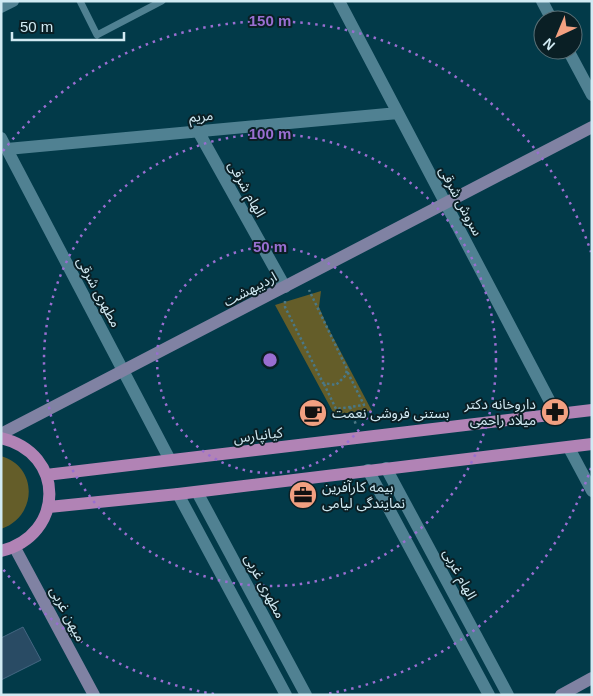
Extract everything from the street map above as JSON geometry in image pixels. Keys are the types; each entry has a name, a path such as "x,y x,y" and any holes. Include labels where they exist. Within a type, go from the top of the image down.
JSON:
{"main road":[{"name":"کیانپارس","path":"46,475 592,410"},
{"path":"1,436 27,448 39,460 46,475 50,491 49,507 37,531 15,548 1,551"},
{"path":"49,507 197,492 368,470 569,448 590,448"}],"street":[{"path":"1,7 13,1"},
{"name":"سروش شرقی","path":"339,1 557,415"},
{"path":"573,60 592,95"},
{"name":"مریم","path":"4,144 198,131 398,112"},
{"name":"اردیبهشت","path":"1,436 592,127"},
{"name":"الهام شرقی","path":"198,131 285,287"},
{"name":"مطهری شرقی","path":"4,144 170,460"},
{"path":"569,448 592,491"},
{"name":"الهام غربی","path":"386,468 508,695"},
{"path":"368,470 489,695"},
{"name":"مطهری غربی","path":"197,492 306,695"},
{"path":"178,494 286,695"},
{"name":"میهن غربی","path":"15,548 94,695"},
{"path":"561,695 592,678"}],"lane":[{"path":"80,1 97,36 162,1"}],"path":[{"path":"285,287 285,307 336,409 364,405 304,277"},
{"path":"324,383 336,385 346,375 346,369"},
{"path":"350,407 360,438"}],"shaded area":[{"path":"321,291 319,307 327,326 372,411 334,414 275,305"},
{"path":"1,456 13,462 22,470 29,492 27,504 22,514 13,523 1,529"}],"building":[{"path":"23,627 41,660 1,680 1,638"}],"place":[{"name":"داروخانه دکتر میلاد راحمی","path":"555,412"},
{"name":"بستنی فروشی نعمت","path":"313,413"},
{"name":"بیمه کارآفرین نمایندگی لیامی","path":"303,495"}]}
